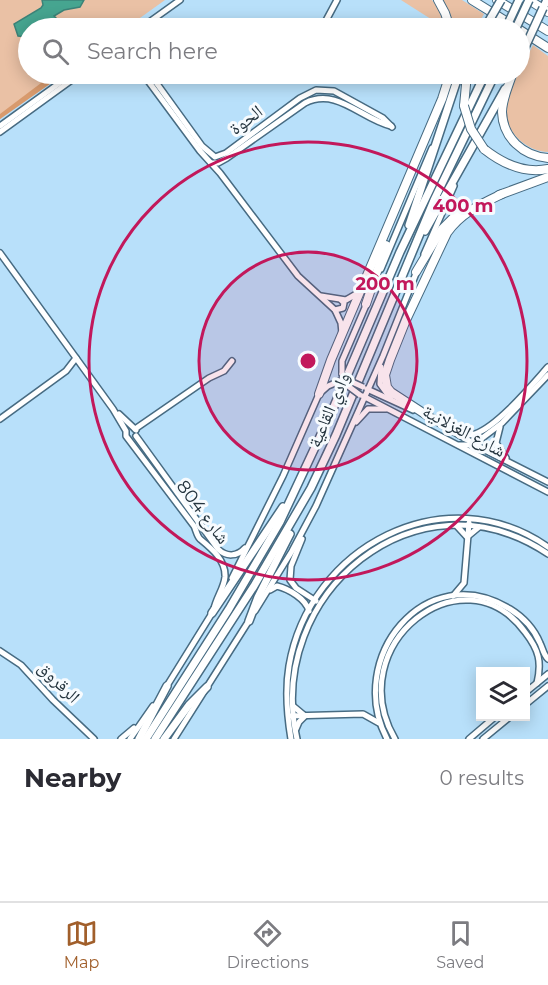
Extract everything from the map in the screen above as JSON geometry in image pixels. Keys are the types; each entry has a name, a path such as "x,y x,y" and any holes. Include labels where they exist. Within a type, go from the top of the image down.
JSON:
{"highway":[{"path":"438,0 447,18"},
{"path":"472,0 501,18"},
{"path":"499,0 527,18"},
{"path":"529,0 548,12"},
{"path":"530,20 548,31"},
{"path":"530,37 548,48"},
{"path":"319,394 447,84"},
{"path":"466,84 464,106 471,129 484,149 494,158 518,168 548,169"},
{"path":"509,84 502,112 504,125 510,138 519,148 531,155 548,158"},
{"path":"416,272 442,229 469,206 548,177"},
{"path":"434,420 391,392 385,382 385,375 406,320 447,233 457,220 473,208 502,194"},
{"path":"366,304 391,231 392,221"}],"main road":[{"path":"490,18 499,0"},
{"path":"511,18 519,0"},
{"path":"522,18 529,0"},
{"path":"530,36 547,0"},
{"path":"400,252 456,84"},
{"name":"وادي القاعية","path":"146,739 260,558 280,522 332,411 400,252 480,84"},
{"name":"وادي القاعية","path":"155,739 236,615 298,512 336,435 434,200 490,84"},
{"path":"410,256 507,84"},
{"path":"213,612 301,477"},
{"path":"249,621 298,512"},
{"path":"139,739 166,686"},
{"path":"164,739 189,705 207,687"}],"street":[{"path":"155,18 180,0"},
{"path":"327,18 337,0"},
{"path":"0,126 58,84"},
{"path":"0,132 66,84"},
{"path":"150,84 298,276 335,310 341,323 342,334"},
{"path":"157,84 202,146 212,155 210,163"},
{"name":"الحوة","path":"210,163 218,163 227,158 305,103 318,98 336,100 382,120 334,91 316,90 300,98 226,153 218,157 212,155"},
{"name":"وادي القاعية","path":"342,381 342,361 436,141"},
{"name":"وادي القاعية","path":"315,600 296,588 289,576 306,526 362,396 383,356 438,219 472,149"},
{"name":"شارع 804","path":"0,253 113,409 126,431 126,436 194,526 199,537 220,560 225,578 213,612"},
{"path":"320,296 341,300 353,297 361,290"},
{"path":"335,310 344,308 341,300"},
{"path":"383,356 379,374 380,384 392,400"},
{"path":"0,418 66,371 76,358"},
{"path":"130,439 142,426 209,378 224,371 232,362"},
{"path":"66,371 82,367"},
{"path":"459,435 477,433 500,421 548,367"},
{"path":"454,444 466,447 476,444 548,375"},
{"path":"319,394 328,386 342,381"},
{"name":"شارع الغزلانية","path":"342,381 366,388 434,420 548,482"},
{"name":"شارع الغزلانية","path":"342,381 362,396 397,412 548,492"},
{"name":"وادي القاعية","path":"130,739 213,612 256,532 319,394"},
{"path":"348,433 368,409 382,408 397,412"},
{"name":"شارع 804","path":"113,409 135,432 221,552 233,555 241,552 256,532"},
{"path":"500,421 496,443 509,462"},
{"path":"126,431 135,432"},
{"path":"291,739 289,666 297,638 321,591 338,570 370,544 393,531 430,520 451,518 511,528 528,534 548,547"},
{"path":"453,596 464,583 469,522"},
{"path":"297,739 290,716 295,674 303,640 318,607 342,576 357,562 379,546 401,535 416,530 469,522 513,535 548,554"},
{"path":"456,525 467,537"},
{"name":"وادي القاعية","path":"174,739 306,526"},
{"path":"467,537 480,526"},
{"path":"464,583 472,595"},
{"path":"265,595 275,586 283,587 305,602 309,612"},
{"path":"307,595 321,591"},
{"path":"387,739 380,724 375,701 379,662 388,640 396,629 422,607 453,596 472,595 499,603 516,613 534,632 543,654 548,659"},
{"path":"315,600 318,607"},
{"path":"395,739 383,705 381,686 385,663 393,644 401,633 418,617 433,608 453,602 473,601 487,604 506,613 517,622 532,641 541,664 537,683"},
{"name":"الرقروق","path":"0,651 21,664 53,700 94,739"},
{"path":"540,669 548,666"},
{"path":"530,688 548,674"},
{"path":"530,700 548,686"},
{"path":"290,716 363,714 375,701"},
{"path":"123,739 154,705"},
{"path":"293,705 305,717"},
{"path":"363,714 380,724"},
{"path":"295,731 305,717"},
{"path":"469,739 491,721"},
{"path":"483,739 506,721"}],"shaded area":[{"path":"0,0 165,0 140,18 18,18 18,84 50,84 0,119"},
{"path":"42,0 84,0 80,7 64,10 54,16 56,18 24,18 43,5"},
{"path":"401,0 432,0 439,9 441,18 429,18"},
{"path":"443,0 462,0 484,14 482,18 451,18"},
{"path":"18,22 18,36 14,24"},
{"path":"533,45 548,56 548,152 539,151 522,142 510,128 507,119 507,100 513,84 530,84 530,51"},
{"path":"40,84 50,84 0,119 0,114"}]}
